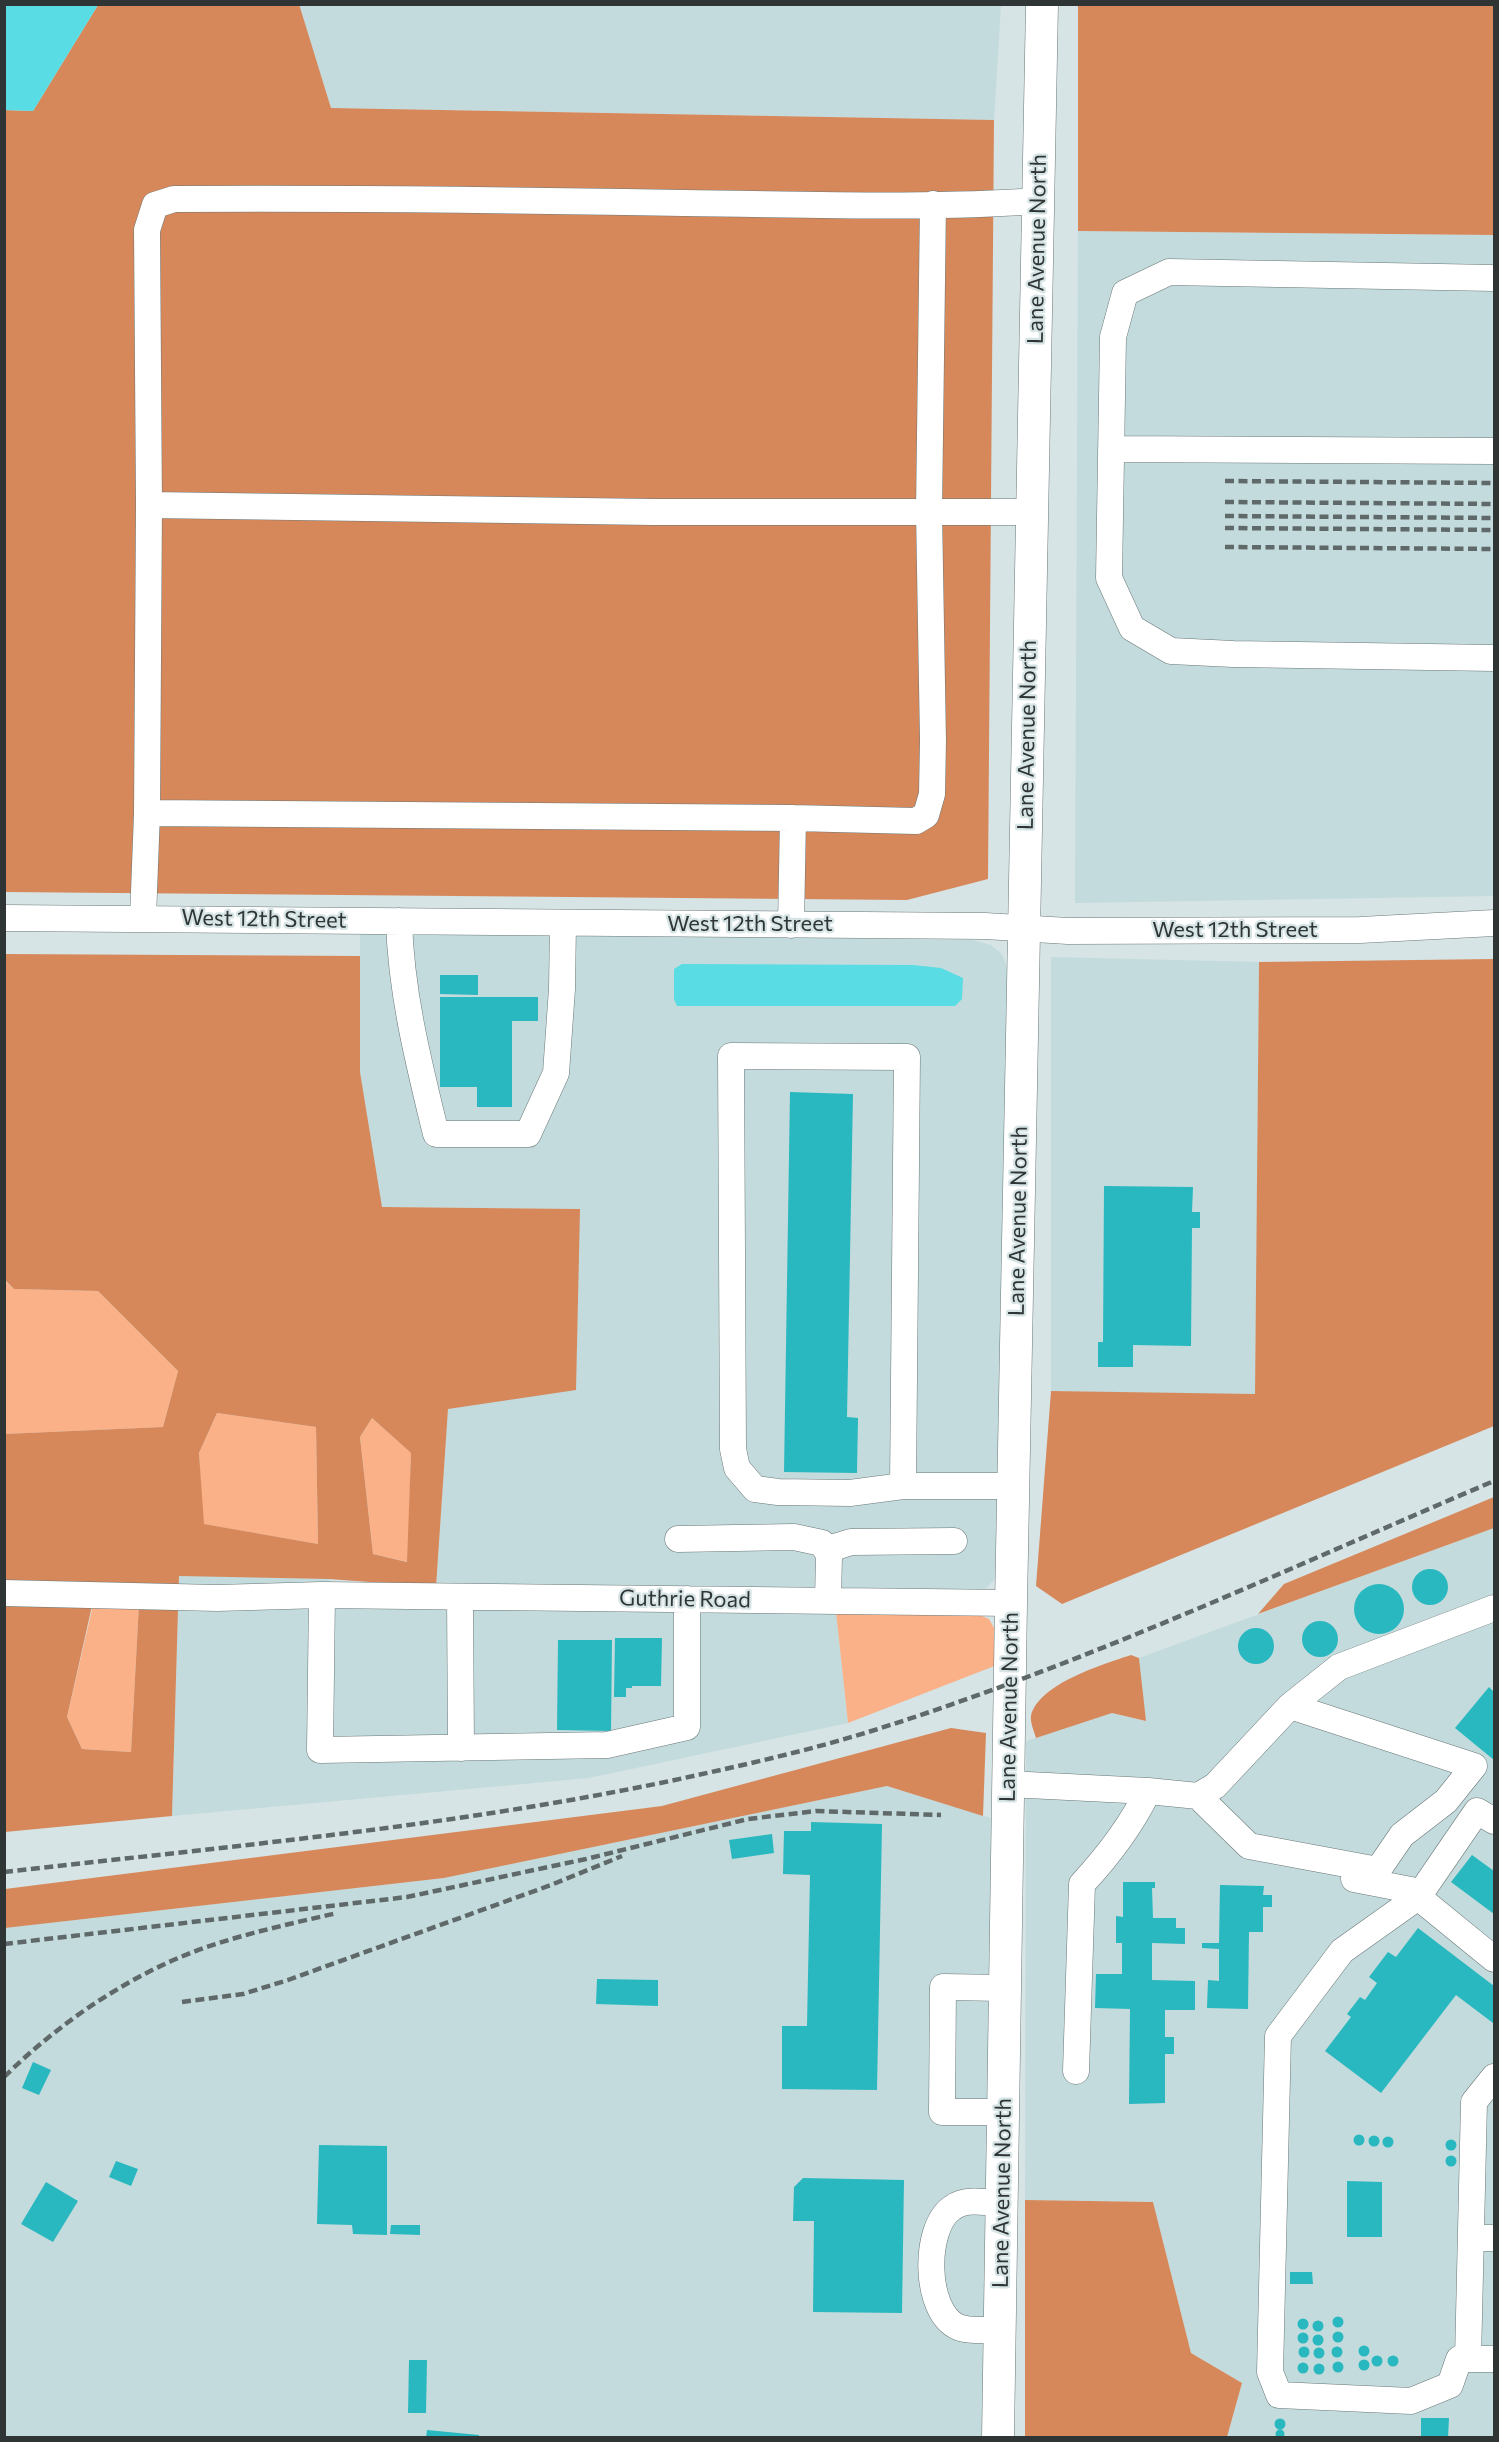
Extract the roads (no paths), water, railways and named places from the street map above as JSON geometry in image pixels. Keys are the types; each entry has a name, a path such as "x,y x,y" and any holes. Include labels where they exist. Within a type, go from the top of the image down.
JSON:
{"main road":[{"name":"Lane Avenue North","path":"998,2438 1013,1486 1042,4"}],"street":[{"path":"143,918 147,813 149,505 147,230 155,205 174,199 345,198 825,205 1038,201"},
{"path":"147,813 916,821 926,815 932,794 933,741 929,511 933,204"},
{"path":"1494,278 1168,272 1125,293 1113,337 1109,578 1132,628 1171,651 1494,658"},
{"path":"1111,449 1494,451"},
{"path":"149,505 654,512 1032,512"},
{"path":"791,925 793,818"},
{"name":"West 12th Street","path":"4,918 985,926 1024,929 1360,930 1494,923"},
{"path":"399,921 410,1026 436,1134 528,1134 556,1073 562,989 563,923"},
{"path":"903,1486 907,1058 731,1056 733,1449 737,1468 755,1489 778,1492 850,1493 903,1486 1013,1486"},
{"path":"678,1539 794,1537 822,1543 829,1555 828,1600"},
{"path":"829,1555 835,1547 850,1542 954,1541"},
{"name":"Guthrie Road","path":"4,1593 217,1598 322,1595 1011,1603"},
{"path":"322,1595 320,1750 607,1745 687,1727 687,1599"},
{"path":"460,1597 461,1748"},
{"path":"1008,1784 1148,1791 1198,1796 1215,1786 1290,1706 1339,1667 1494,1608"},
{"path":"1249,1846 1378,1870 1402,1835 1446,1801 1474,1766 1290,1706"},
{"path":"1076,2071 1082,1884 1102,1862 1136,1815 1148,1791"},
{"path":"1198,1796 1249,1846 1257,1861 1419,1895 1494,1959"},
{"path":"1494,1821 1477,1811 1419,1895 1342,1951 1278,2036 1270,2372 1279,2395 1411,2401 1450,2385 1459,2359 1494,2359"},
{"path":"1003,2112 942,2112 943,1988 1005,1988"},
{"path":"1468,2359 1483,2238 1474,2102 1494,2077"},
{"path":"1000,2330 959,2328 948,2321 935,2296 932,2266 934,2238 944,2215 953,2206 978,2201 1001,2204"}],"water":[{"path":"5,4 98,5 33,111 5,110"},
{"path":"682,964 913,965 941,968 963,978 962,999 955,1006 677,1006 674,999 674,969"}],"railway":[{"path":"1225,481 1494,483"},
{"path":"1225,502 1494,504"},
{"path":"1225,516 1494,518"},
{"path":"1225,528 1494,530"},
{"path":"1225,547 1494,549"},
{"path":"4,1872 431,1822 600,1795 752,1763 820,1746 946,1707 1104,1647 1494,1481"},
{"path":"4,1944 407,1897 586,1859 748,1819 816,1811 941,1815"},
{"path":"182,2002 243,1994 288,1980 551,1885 622,1856"},
{"path":"4,2077 61,2027 103,1998 146,1973 231,1939 337,1913"}]}
